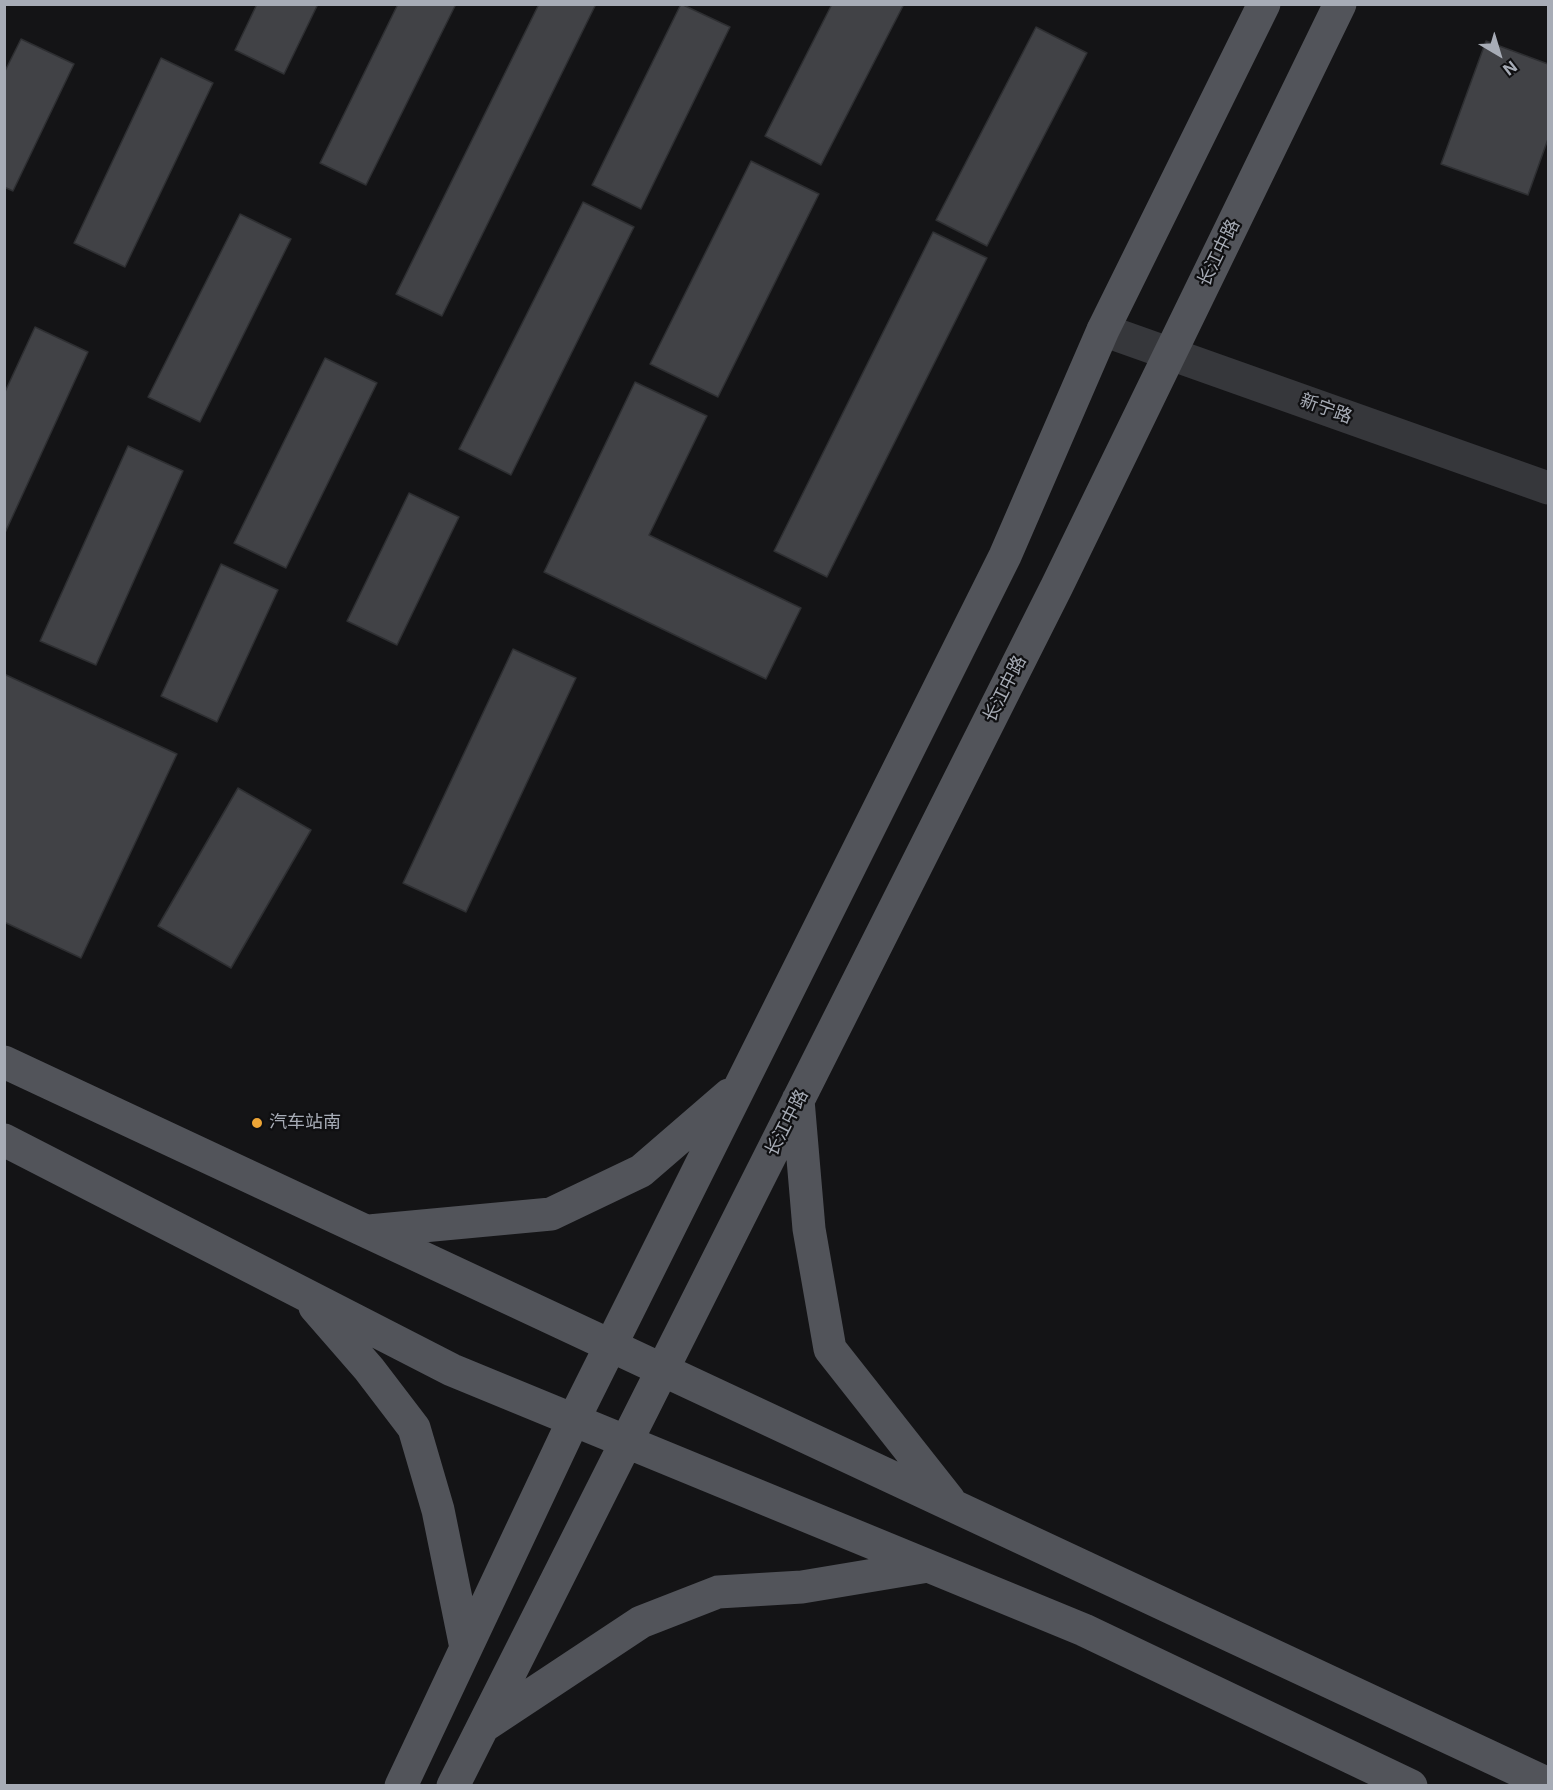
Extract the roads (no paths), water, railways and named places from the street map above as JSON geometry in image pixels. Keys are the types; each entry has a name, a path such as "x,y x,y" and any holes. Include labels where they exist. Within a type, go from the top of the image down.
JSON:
{"main road":[{"path":"401,1785 574,1419 1005,555 1103,330 1264,4"},
{"name":"长江中路","path":"453,1785 1057,586 1340,4"},
{"path":"4,1062 1548,1784"},
{"path":"367,1232 551,1214 641,1171 742,1084"},
{"path":"798,1100 809,1229 830,1350 954,1506"},
{"path":"4,1140 452,1370 1084,1630 1411,1785"},
{"path":"304,1294 369,1369 414,1428 438,1510 466,1648"},
{"path":"483,1727 641,1622 718,1592 802,1587 928,1566"}],"street":[{"name":"新宁路","path":"1103,330 1548,488"}],"place":[{"name":"汽车站南","path":"257,1123"}]}
